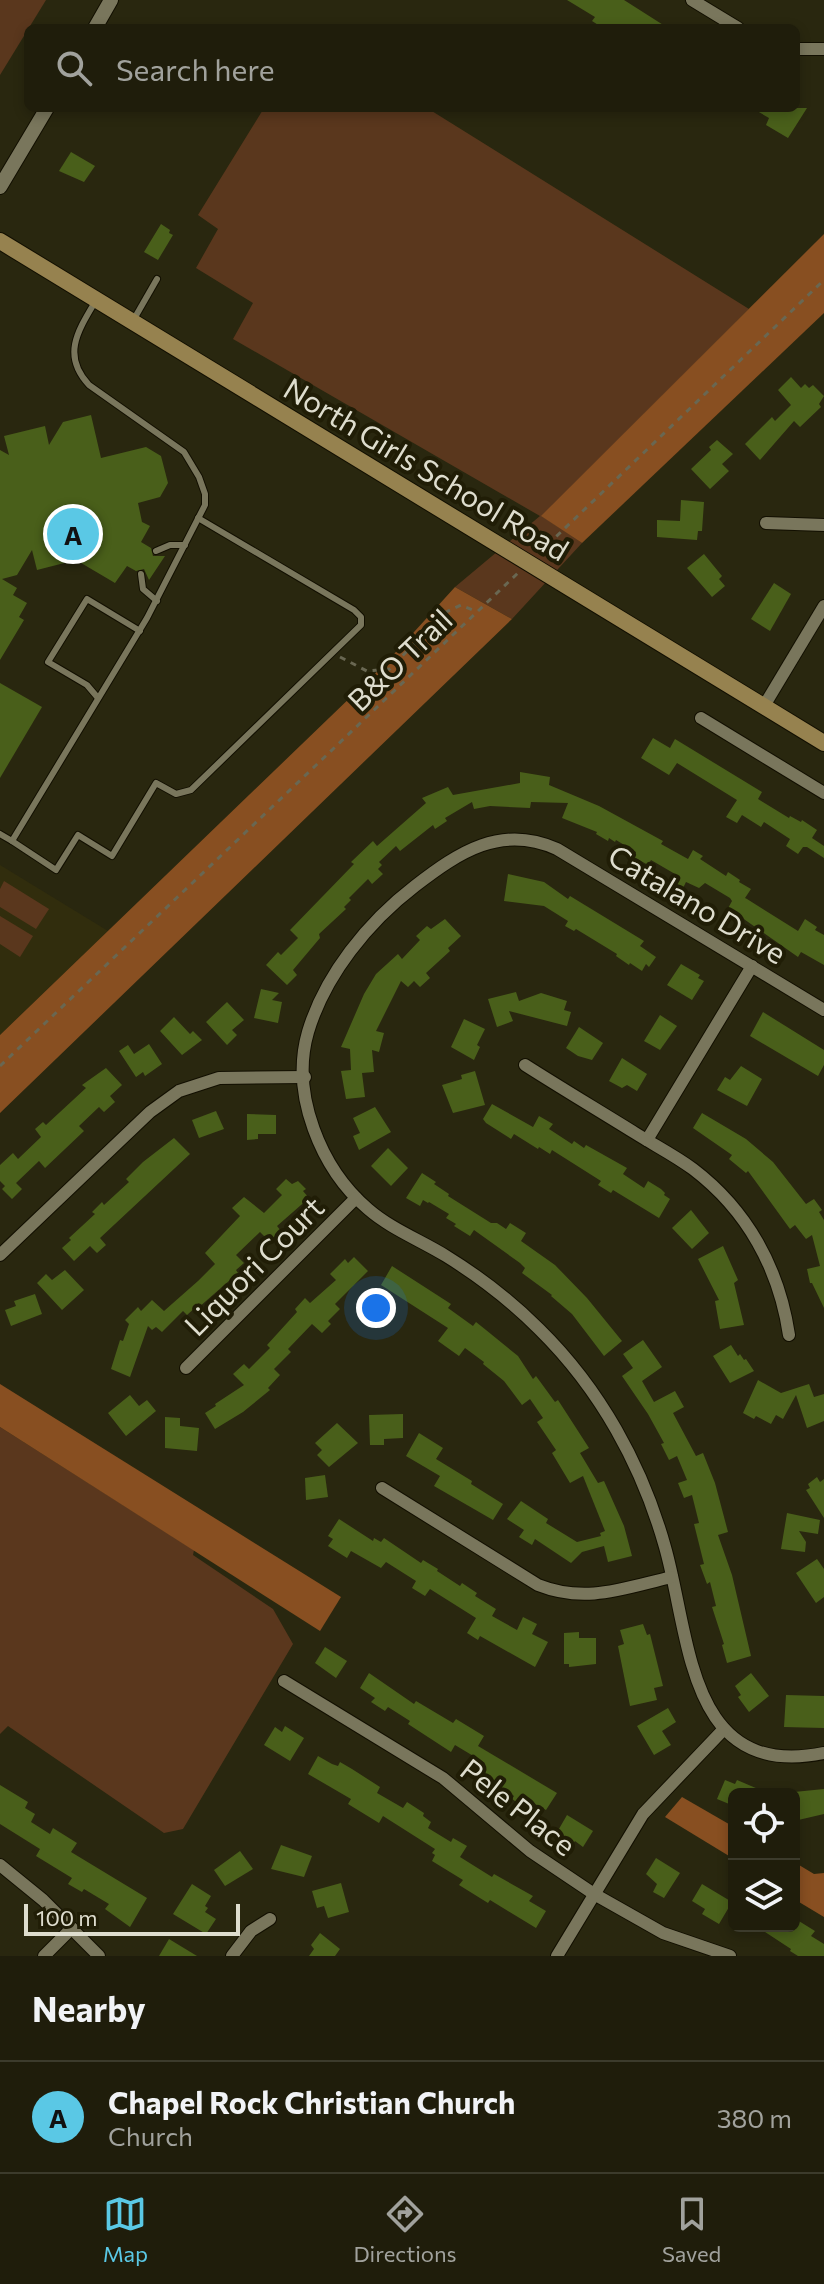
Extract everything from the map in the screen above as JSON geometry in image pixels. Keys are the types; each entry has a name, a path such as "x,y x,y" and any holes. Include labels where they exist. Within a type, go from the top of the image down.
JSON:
{"main road":[{"name":"North Girls School Road","path":"0,241 824,743"}],"street":[{"path":"97,24 111,0"},
{"path":"692,0 731,24"},
{"path":"800,49 824,49"},
{"path":"0,187 45,112"},
{"path":"766,523 824,525"},
{"path":"764,706 824,606"},
{"path":"701,718 824,793"},
{"name":"Catalano Drive","path":"724,1729 701,1694 647,1492 623,1440 571,1363 536,1326 505,1298 458,1264 389,1225 356,1198 335,1171 318,1140 308,1107 305,1077 308,1033 324,994 358,943 390,909 419,882 474,847 505,839 524,839 567,854 824,1010"},
{"path":"647,1140 752,966"},
{"path":"525,1065 647,1140 705,1179 729,1202 761,1246 777,1283 789,1335"},
{"path":"0,1255 150,1112 179,1091 219,1078 305,1077"},
{"name":"Liquori Court","path":"186,1368 356,1198"},
{"path":"382,1488 538,1585 551,1590 595,1595 672,1577"},
{"name":"Pele Place","path":"284,1681 443,1778 530,1851 594,1894 663,1933 730,1956"},
{"path":"557,1956 643,1814 724,1729 743,1743 768,1754 801,1757 824,1753"},
{"path":"0,1865 31,1889 99,1956"},
{"path":"232,1956 251,1931 270,1919"},
{"path":"44,1956 72,1928"}],"lane":[{"path":"132,322 157,279"},
{"path":"12,841 140,631 205,505 199,477 184,452 89,385 78,370 75,342 78,330 96,300"},
{"path":"0,834 56,870 78,835 112,856 156,783 176,794 191,790 361,625 361,617 354,610 198,518"},
{"path":"156,551 170,545 185,545"},
{"path":"141,574 143,589 157,601"},
{"path":"98,698 87,685 48,662 87,599 140,631"}],"path":[{"name":"B&O Trail","path":"0,1066 824,280"},
{"path":"340,657 367,671 390,669 442,614 461,605 477,612"}],"shaded area":[{"path":"0,0 46,0 31,24 24,24 24,36 0,75"},
{"path":"262,112 433,112 749,309 542,516 582,543 512,619 455,587 540,516 233,339 253,303 196,268 218,229 198,215"},
{"path":"824,234 824,313 582,543 541,516"},
{"path":"455,587 512,619 0,1113 0,1035 384,665"},
{"path":"0,865 108,931 0,1035"},
{"path":"4,881 49,909 36,929 0,907 0,889"},
{"path":"0,916 33,936 20,957 0,944"},
{"path":"0,1384 341,1597 320,1631 0,1427"},
{"path":"0,1427 194,1550 193,1555 273,1609 293,1644 183,1829 164,1833 8,1726 0,1734"},
{"path":"682,1797 728,1824 728,1855 665,1817"},
{"path":"800,1866 814,1874 824,1873 824,1917 800,1903"}],"building":[{"path":"567,0 624,0 662,24 597,24 592,21 595,17"},
{"path":"800,108 807,108 788,138 766,125 769,118 759,112 800,112"},
{"path":"71,152 95,166 84,182 59,171"},
{"path":"161,224 173,235 158,260 144,252"},
{"path":"791,377 801,388 805,384 809,388 813,385 824,396 819,404 821,407 800,427 794,421 760,460 745,444 772,417 775,421 791,405 778,390"},
{"path":"91,415 101,458 146,447 161,456 168,483 160,497 138,503 142,522 150,526 141,542 151,548 153,556 165,556 149,580 144,569 136,571 127,566 115,583 76,560 37,570 32,550 17,575 2,579 17,588 13,595 27,603 19,617 24,620 0,660 0,450 9,455 4,436 45,426 49,445 63,422"},
{"path":"717,440 733,454 722,464 729,471 710,489 691,469"},
{"path":"681,500 704,502 702,531 698,531 697,540 657,537 657,520 680,521"},
{"path":"704,554 722,576 719,579 725,586 712,597 687,568"},
{"path":"774,583 791,594 770,631 751,619"},
{"path":"0,683 42,707 0,778"},
{"path":"653,738 670,748 675,739 762,792 758,799 789,818 802,820 817,830 812,838 824,846 824,858 807,847 803,847 798,854 786,846 790,839 764,822 761,827 742,815 737,823 726,817 737,800 677,763 669,775 641,758"},
{"path":"520,772 550,777 549,785 599,806 663,841 661,844 688,859 693,850 703,856 700,859 726,876 728,872 751,889 745,898 798,931 805,919 824,935 824,965 801,952 798,957 741,917 739,920 726,912 732,901 730,898 705,883 699,888 686,882 683,888 671,880 675,874 651,860 648,865 634,857 636,852 616,840 609,838 608,841 597,832 562,818 568,803 531,802 530,808 490,806 474,809 472,802 445,818 447,821 435,829 433,825 400,851 396,846 379,862 382,865 378,869 383,874 372,884 368,879 349,898 351,900 344,907 346,909 319,934 320,938 293,970 297,975 287,985 266,965 298,938 290,930 354,864 351,862 373,841 377,846 426,803 422,798 448,787 453,795 520,783"},
{"path":"508,874 544,882 568,899 570,896 644,941 640,946 656,957 642,971 576,929 574,931 565,926 568,921 544,906 504,901"},
{"path":"445,919 461,936 426,973 430,978 420,987 414,981 408,987 401,981 376,1031 384,1033 379,1052 372,1050 374,1072 362,1073 365,1097 346,1099 341,1071 351,1070 350,1049 341,1047 364,994 376,974 398,954 402,959 420,940 416,936 427,926 431,929"},
{"path":"681,964 700,975 698,978 704,981 692,1000 667,985"},
{"path":"261,989 279,993 272,1000 282,1002 278,1023 254,1018"},
{"path":"516,992 519,1001 541,993 567,1001 564,1010 571,1012 567,1026 509,1011 513,1021 497,1027 488,999"},
{"path":"227,1002 244,1020 232,1030 237,1035 227,1045 206,1022"},
{"path":"763,1012 824,1050 824,1065 818,1076 750,1036"},
{"path":"660,1015 677,1026 660,1050 644,1041"},
{"path":"174,1017 190,1034 193,1031 202,1040 182,1055 160,1031"},
{"path":"464,1019 485,1029 474,1060 451,1047"},
{"path":"579,1027 603,1043 592,1060 566,1048"},
{"path":"149,1044 162,1064 145,1076 143,1072 136,1077 119,1051 128,1045 134,1054"},
{"path":"622,1058 647,1074 637,1091 609,1081"},
{"path":"741,1066 762,1079 747,1106 717,1090 725,1077 730,1080"},
{"path":"106,1068 122,1085 110,1096 115,1102 104,1112 99,1107 79,1126 84,1131 45,1168 39,1161 16,1183 22,1189 12,1199 2,1189 5,1186 0,1181 0,1165 13,1153 18,1159 41,1137 35,1129 43,1122 46,1125 86,1088 82,1085"},
{"path":"475,1071 485,1105 453,1113 442,1085"},
{"path":"492,1104 533,1127 539,1116 553,1124 549,1129 572,1144 574,1141 584,1148 586,1145 627,1168 623,1174 644,1188 648,1181 661,1189 670,1199 659,1218 613,1190 611,1193 598,1185 601,1181 552,1150 550,1154 538,1149 514,1134 511,1139 486,1123 483,1119"},
{"path":"375,1107 391,1132 359,1150 353,1136 360,1133 353,1118"},
{"path":"216,1111 224,1129 199,1138 192,1120"},
{"path":"702,1113 746,1139 773,1162 806,1204 814,1199 822,1210 819,1212 824,1220 824,1308 810,1283 807,1269 820,1266 812,1235 806,1239 795,1225 790,1229 748,1171 746,1173 729,1159 732,1155 693,1128"},
{"path":"247,1114 276,1115 276,1134 258,1134 258,1139 247,1140"},
{"path":"174,1138 190,1154 100,1238 106,1245 97,1253 90,1246 74,1261 62,1248 71,1240 69,1238 95,1214 92,1212 102,1202 104,1205 129,1182 126,1179 143,1162"},
{"path":"388,1148 408,1168 391,1186 371,1166"},
{"path":"422,1173 436,1182 434,1184 448,1196 491,1223 506,1229 510,1223 526,1233 521,1241 555,1265 622,1341 604,1356 572,1314 522,1273 525,1268 520,1263 474,1230 470,1236 454,1226 456,1224 446,1218 449,1214 429,1202 423,1200 420,1206 406,1198"},
{"path":"286,1179 292,1184 298,1181 309,1198 277,1226 281,1231 270,1242 260,1232 236,1255 244,1263 236,1270 238,1273 198,1308 187,1315 183,1311 162,1332 148,1326 130,1377 111,1369 120,1340 123,1341 129,1324 125,1320 138,1307 141,1311 152,1300 164,1311 215,1264 205,1253 240,1216 232,1208 244,1197 264,1213 282,1195 276,1189"},
{"path":"691,1210 709,1233 692,1249 672,1228"},
{"path":"723,1246 738,1280 734,1283 744,1325 720,1329 715,1301 719,1300 698,1259"},
{"path":"354,1257 368,1271 335,1304 340,1309 328,1321 331,1324 322,1333 312,1324 274,1369 280,1375 268,1388 270,1390 215,1429 205,1413 244,1385 233,1374 244,1364 249,1369 270,1348 267,1345 297,1312 295,1309 305,1298 310,1303 336,1280 330,1274 345,1259 348,1263"},
{"path":"392,1266 451,1304 448,1308 473,1326 476,1322 486,1330 518,1356 533,1379 536,1376 555,1402 558,1400 589,1448 580,1453 598,1483 604,1481 624,1526 632,1556 608,1562 604,1546 582,1552 571,1563 535,1539 532,1545 519,1537 524,1530 507,1519 521,1501 548,1519 546,1523 577,1542 601,1536 600,1533 605,1531 583,1476 570,1483 552,1453 556,1450 537,1422 543,1418 530,1399 522,1405 504,1381 484,1362 465,1348 459,1356 438,1341 448,1328 381,1285"},
{"path":"65,1270 84,1290 62,1310 37,1283 46,1274 52,1280"},
{"path":"35,1294 42,1314 11,1326 5,1310 16,1306 14,1301"},
{"path":"643,1340 662,1367 642,1381 654,1402 675,1391 684,1407 673,1413 696,1456 703,1453 715,1483 728,1532 718,1535 732,1575 751,1656 727,1663 712,1607 716,1606 710,1582 707,1584 700,1565 704,1564 694,1524 699,1523 692,1495 684,1498 678,1483 687,1480 677,1456 669,1460 661,1444 664,1443 648,1414 622,1376 633,1368 623,1354"},
{"path":"731,1345 754,1371 730,1383 713,1356"},
{"path":"758,1380 781,1393 809,1384 814,1397 824,1394 824,1421 807,1428 796,1395 783,1419 776,1415 771,1424 743,1413"},
{"path":"130,1395 139,1406 147,1400 156,1411 126,1436 108,1413"},
{"path":"403,1414 403,1438 384,1439 384,1445 370,1445 369,1415"},
{"path":"165,1417 180,1418 180,1426 199,1428 197,1451 165,1448"},
{"path":"337,1423 358,1443 329,1467 317,1455 322,1450 315,1443"},
{"path":"419,1433 443,1448 436,1459 503,1504 493,1520 434,1486 440,1476 406,1456"},
{"path":"325,1475 328,1497 306,1500 305,1478"},
{"path":"817,1477 820,1482 824,1479 824,1518 806,1490"},
{"path":"787,1513 820,1520 818,1534 799,1531 806,1542 805,1552 781,1549"},
{"path":"339,1519 373,1541 374,1538 381,1542 384,1538 421,1563 423,1560 438,1569 460,1586 462,1583 477,1593 475,1596 496,1609 492,1616 517,1630 523,1617 537,1624 532,1634 548,1642 535,1667 480,1636 478,1640 467,1633 476,1618 430,1589 425,1596 412,1588 416,1581 386,1562 381,1568 351,1551 347,1558 328,1546 333,1539 328,1536"},
{"path":"817,1559 824,1569 824,1597 816,1603 796,1573"},
{"path":"643,1624 647,1635 650,1634 663,1686 654,1688 657,1700 630,1706 618,1646 624,1644 620,1630"},
{"path":"579,1632 579,1638 596,1638 596,1664 569,1667 569,1664 564,1664 564,1633"},
{"path":"325,1647 347,1661 336,1678 315,1663"},
{"path":"369,1673 414,1704 416,1701 453,1723 456,1719 484,1736 478,1746 557,1793 546,1810 528,1800 524,1807 512,1799 514,1796 479,1772 485,1763 455,1745 451,1752 388,1707 385,1711 371,1702 375,1698 360,1688"},
{"path":"751,1673 769,1696 749,1712 738,1697 741,1695 735,1686"},
{"path":"786,1695 824,1696 824,1728 784,1727"},
{"path":"668,1708 676,1722 662,1731 671,1745 654,1755 637,1726"},
{"path":"285,1726 304,1738 290,1761 264,1745 275,1727 282,1732"},
{"path":"318,1756 332,1764 338,1766 340,1762 352,1769 380,1787 377,1793 403,1808 407,1802 424,1813 423,1816 431,1822 428,1828 451,1842 453,1838 467,1846 460,1857 492,1877 494,1874 533,1896 529,1901 546,1911 536,1928 459,1885 463,1880 432,1861 435,1849 383,1816 379,1823 348,1804 351,1799 308,1774"},
{"path":"725,1780 735,1784 737,1780 756,1788 728,1788 728,1804 717,1799"},
{"path":"0,1785 28,1802 25,1808 35,1814 31,1822 50,1834 53,1828 77,1843 71,1852 147,1898 130,1927 105,1909 109,1904 84,1889 82,1892 68,1884 72,1878 36,1856 40,1849 0,1824"},
{"path":"824,1789 824,1814 800,1820 800,1791"},
{"path":"567,1815 593,1831 583,1847 575,1841 572,1845 556,1834"},
{"path":"281,1845 312,1856 304,1877 271,1869"},
{"path":"240,1851 253,1869 225,1886 214,1870"},
{"path":"656,1858 680,1873 664,1898 653,1892 657,1884 646,1874"},
{"path":"341,1883 349,1912 328,1918 324,1906 317,1908 312,1891"},
{"path":"192,1884 211,1896 205,1912 216,1919 206,1934 173,1914"},
{"path":"702,1884 728,1900 728,1909 719,1924 702,1914 705,1909 692,1901"},
{"path":"800,1922 815,1931 811,1936 824,1944 824,1956 798,1956 765,1932 800,1932"},
{"path":"320,1933 340,1949 335,1956 309,1956 314,1949 311,1945"},
{"path":"169,1939 197,1956 159,1956"}],"place":[{"name":"Chapel Rock Christian Church","path":"73,534"}]}
